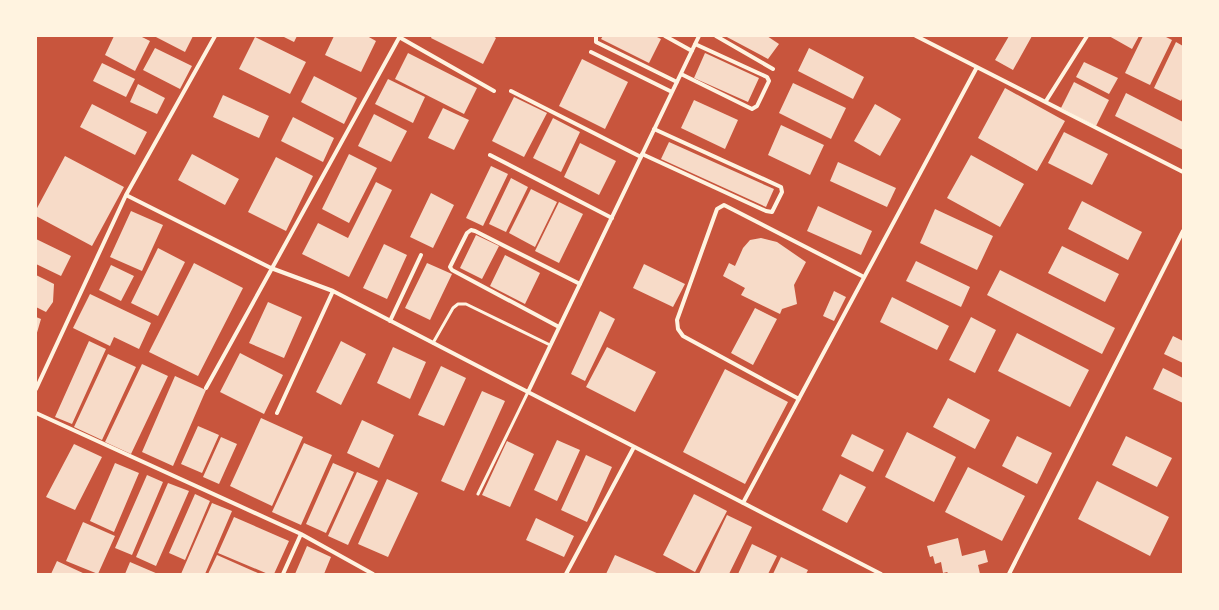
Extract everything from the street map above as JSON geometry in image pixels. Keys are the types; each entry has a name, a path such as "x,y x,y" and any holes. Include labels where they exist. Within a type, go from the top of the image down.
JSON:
{"street":[{"path":"36,388 126,195 215,36"},
{"path":"596,36 596,42 677,82"},
{"path":"665,36 692,51"},
{"path":"528,392 699,36"},
{"path":"716,36 773,69"},
{"path":"916,36 1183,172"},
{"path":"1046,102 1086,36"},
{"path":"206,388 399,37 494,91"},
{"path":"681,74 752,109 757,106 769,81 767,77 695,44"},
{"path":"591,52 672,92"},
{"path":"744,503 977,67"},
{"path":"511,91 642,155 766,211 772,212 782,192 781,187 654,128"},
{"path":"490,155 612,218"},
{"path":"126,195 271,268 333,291 881,574"},
{"path":"799,400 683,336 678,329 677,320 717,208 724,206 864,277"},
{"path":"559,326 452,270 450,267 453,260 467,233 471,230 580,284"},
{"path":"1009,574 1183,231"},
{"path":"390,321 421,255"},
{"path":"277,413 333,291"},
{"path":"36,413 301,534 374,574"},
{"path":"566,574 634,447"},
{"path":"283,574 301,534"}],"lane":[{"path":"433,343 453,308 458,304 466,304 550,345"},
{"path":"478,494 528,392"}],"building":[{"path":"114,36 140,36 150,41 135,71 105,55"},
{"path":"154,36 193,36 185,52"},
{"path":"282,36 297,36 294,42"},
{"path":"334,36 367,36 376,41 361,72 325,55"},
{"path":"432,36 493,36 496,38 483,64 431,38"},
{"path":"603,36 655,36 661,39 649,63 601,39"},
{"path":"725,36 767,36 779,44 768,59"},
{"path":"1009,36 1032,36 1013,70 995,60"},
{"path":"1109,36 1139,36 1132,49"},
{"path":"1143,36 1164,36 1172,40 1150,85 1125,73"},
{"path":"255,37 306,62 290,94 239,69"},
{"path":"1176,42 1183,46 1183,97 1181,101 1154,88"},
{"path":"155,48 192,66 180,89 143,70"},
{"path":"809,48 864,77 853,99 798,71"},
{"path":"408,53 477,88 464,114 395,79"},
{"path":"705,53 759,78 748,102 694,78"},
{"path":"582,59 628,82 605,129 559,106"},
{"path":"1084,62 1118,78 1109,94 1076,77"},
{"path":"102,63 135,79 126,97 93,81"},
{"path":"314,76 357,98 344,124 301,102"},
{"path":"388,79 425,97 413,123 375,104"},
{"path":"1074,82 1109,100 1096,126 1061,108"},
{"path":"793,83 846,108 831,139 779,113"},
{"path":"138,84 165,98 157,114 130,102"},
{"path":"1005,88 1065,121 1037,171 978,138"},
{"path":"1126,93 1183,122 1183,150 1115,116"},
{"path":"223,95 269,116 259,138 213,117"},
{"path":"514,97 547,113 524,157 492,141"},
{"path":"694,100 738,120 725,149 681,128"},
{"path":"92,104 147,132 135,155 80,127"},
{"path":"875,104 901,119 880,156 854,141"},
{"path":"443,108 469,120 454,150 428,138"},
{"path":"374,114 407,131 391,162 358,146"},
{"path":"293,117 334,138 323,162 281,141"},
{"path":"553,118 580,132 561,172 533,158"},
{"path":"781,125 824,145 810,175 768,155"},
{"path":"1064,132 1108,154 1092,185 1048,163"},
{"path":"669,142 774,189 766,207 661,159"},
{"path":"580,143 616,161 599,195 564,177"},
{"path":"192,154 239,179 225,205 178,180"},
{"path":"349,154 377,168 349,223 322,209"},
{"path":"971,155 1024,184 1000,227 947,198"},
{"path":"65,156 124,187 92,246 36,216 36,210"},
{"path":"276,157 313,176 286,231 248,212"},
{"path":"838,162 896,188 887,207 830,181"},
{"path":"491,166 508,174 483,226 466,218"},
{"path":"511,178 528,187 506,232 489,224"},
{"path":"376,182 392,190 349,277 302,254 318,223 348,238"},
{"path":"531,189 557,202 535,247 509,233"},
{"path":"431,193 454,205 433,248 410,237"},
{"path":"1082,201 1142,232 1128,260 1068,229"},
{"path":"559,202 583,214 559,263 535,251"},
{"path":"818,206 872,231 861,255 807,231"},
{"path":"935,209 993,236 977,270 920,243"},
{"path":"131,211 163,225 142,271 110,257"},
{"path":"476,235 499,246 482,279 460,268"},
{"path":"761,238 777,242 806,262 794,285 797,304 782,309 780,314 741,295 745,288 723,276 729,263 735,266 743,248 750,240"},
{"path":"36,239 71,256 61,276 36,264"},
{"path":"384,244 407,255 387,299 363,288"},
{"path":"1062,246 1119,274 1105,302 1048,273"},
{"path":"158,248 185,262 158,316 131,303"},
{"path":"505,255 540,273 525,304 490,286"},
{"path":"916,261 970,287 961,307 906,281"},
{"path":"194,263 243,288 198,376 149,352"},
{"path":"427,263 452,274 430,320 405,308"},
{"path":"644,264 685,284 673,307 633,288"},
{"path":"111,265 134,276 121,301 99,290"},
{"path":"1000,270 1115,328 1102,354 987,295"},
{"path":"36,275 54,284 53,302 46,312 36,307"},
{"path":"834,291 846,297 834,321 823,316"},
{"path":"90,294 151,323 139,349 114,337 110,346 73,328"},
{"path":"892,297 949,326 937,350 880,322"},
{"path":"268,302 302,317 284,358 249,343"},
{"path":"755,308 777,319 753,365 731,353"},
{"path":"600,311 615,319 585,381 571,374"},
{"path":"36,317 41,319 36,336"},
{"path":"971,317 996,330 975,373 949,360"},
{"path":"1017,333 1089,370 1070,407 998,371"},
{"path":"1173,336 1183,341 1183,363 1164,354"},
{"path":"89,341 106,349 72,424 55,417"},
{"path":"341,341 366,354 341,405 316,392"},
{"path":"393,347 426,362 410,399 377,383"},
{"path":"607,347 656,372 635,412 586,387"},
{"path":"240,353 283,375 264,414 220,392"},
{"path":"108,354 136,367 102,440 74,427"},
{"path":"142,364 168,376 131,454 105,442"},
{"path":"441,366 466,378 444,426 418,415"},
{"path":"1163,368 1183,378 1183,403 1153,389"},
{"path":"725,369 788,402 745,484 683,452"},
{"path":"175,376 206,390 173,466 142,452"},
{"path":"482,391 505,401 464,491 441,481"},
{"path":"948,398 990,420 975,449 933,427"},
{"path":"261,418 303,437 272,506 230,486"},
{"path":"362,420 394,435 379,468 347,453"},
{"path":"198,426 219,435 202,473 181,464"},
{"path":"907,432 956,457 934,502 885,477"},
{"path":"852,434 884,450 873,472 841,456"},
{"path":"1017,436 1052,453 1037,484 1002,466"},
{"path":"1126,436 1172,458 1157,487 1112,465"},
{"path":"221,437 237,444 219,484 203,477"},
{"path":"557,440 580,450 557,501 534,490"},
{"path":"507,441 534,454 510,507 482,495"},
{"path":"304,443 332,455 301,525 272,512"},
{"path":"74,444 102,457 75,510 46,497"},
{"path":"586,455 612,467 587,522 561,510"},
{"path":"115,463 139,473 114,532 90,521"},
{"path":"333,463 354,472 326,533 306,524"},
{"path":"968,467 1025,496 1002,541 945,512"},
{"path":"357,472 378,481 348,545 328,536"},
{"path":"840,474 866,487 847,523 822,510"},
{"path":"147,475 163,482 132,555 115,548"},
{"path":"387,479 418,493 388,557 358,544"},
{"path":"1097,481 1169,517 1150,556 1078,519"},
{"path":"168,483 189,491 156,566 136,557"},
{"path":"195,494 210,501 185,560 169,553"},
{"path":"694,494 727,511 695,572 663,555"},
{"path":"212,503 232,511 205,574 181,574"},
{"path":"727,515 752,527 729,574 699,574"},
{"path":"234,517 289,541 274,574 268,574 218,553"},
{"path":"536,518 574,536 564,557 526,540"},
{"path":"83,522 115,536 98,574 66,561"},
{"path":"958,538 962,556 985,550 988,562 978,565 980,574 943,573 941,562 935,564 933,556 930,557 927,546"},
{"path":"752,544 777,556 768,574 738,574"},
{"path":"307,546 331,557 324,574 295,574"},
{"path":"217,555 260,574 208,574"},
{"path":"615,555 659,574 606,574"},
{"path":"781,557 808,570 806,574 773,574"},
{"path":"57,561 85,574 51,574"},
{"path":"130,562 158,574 125,574"}]}
